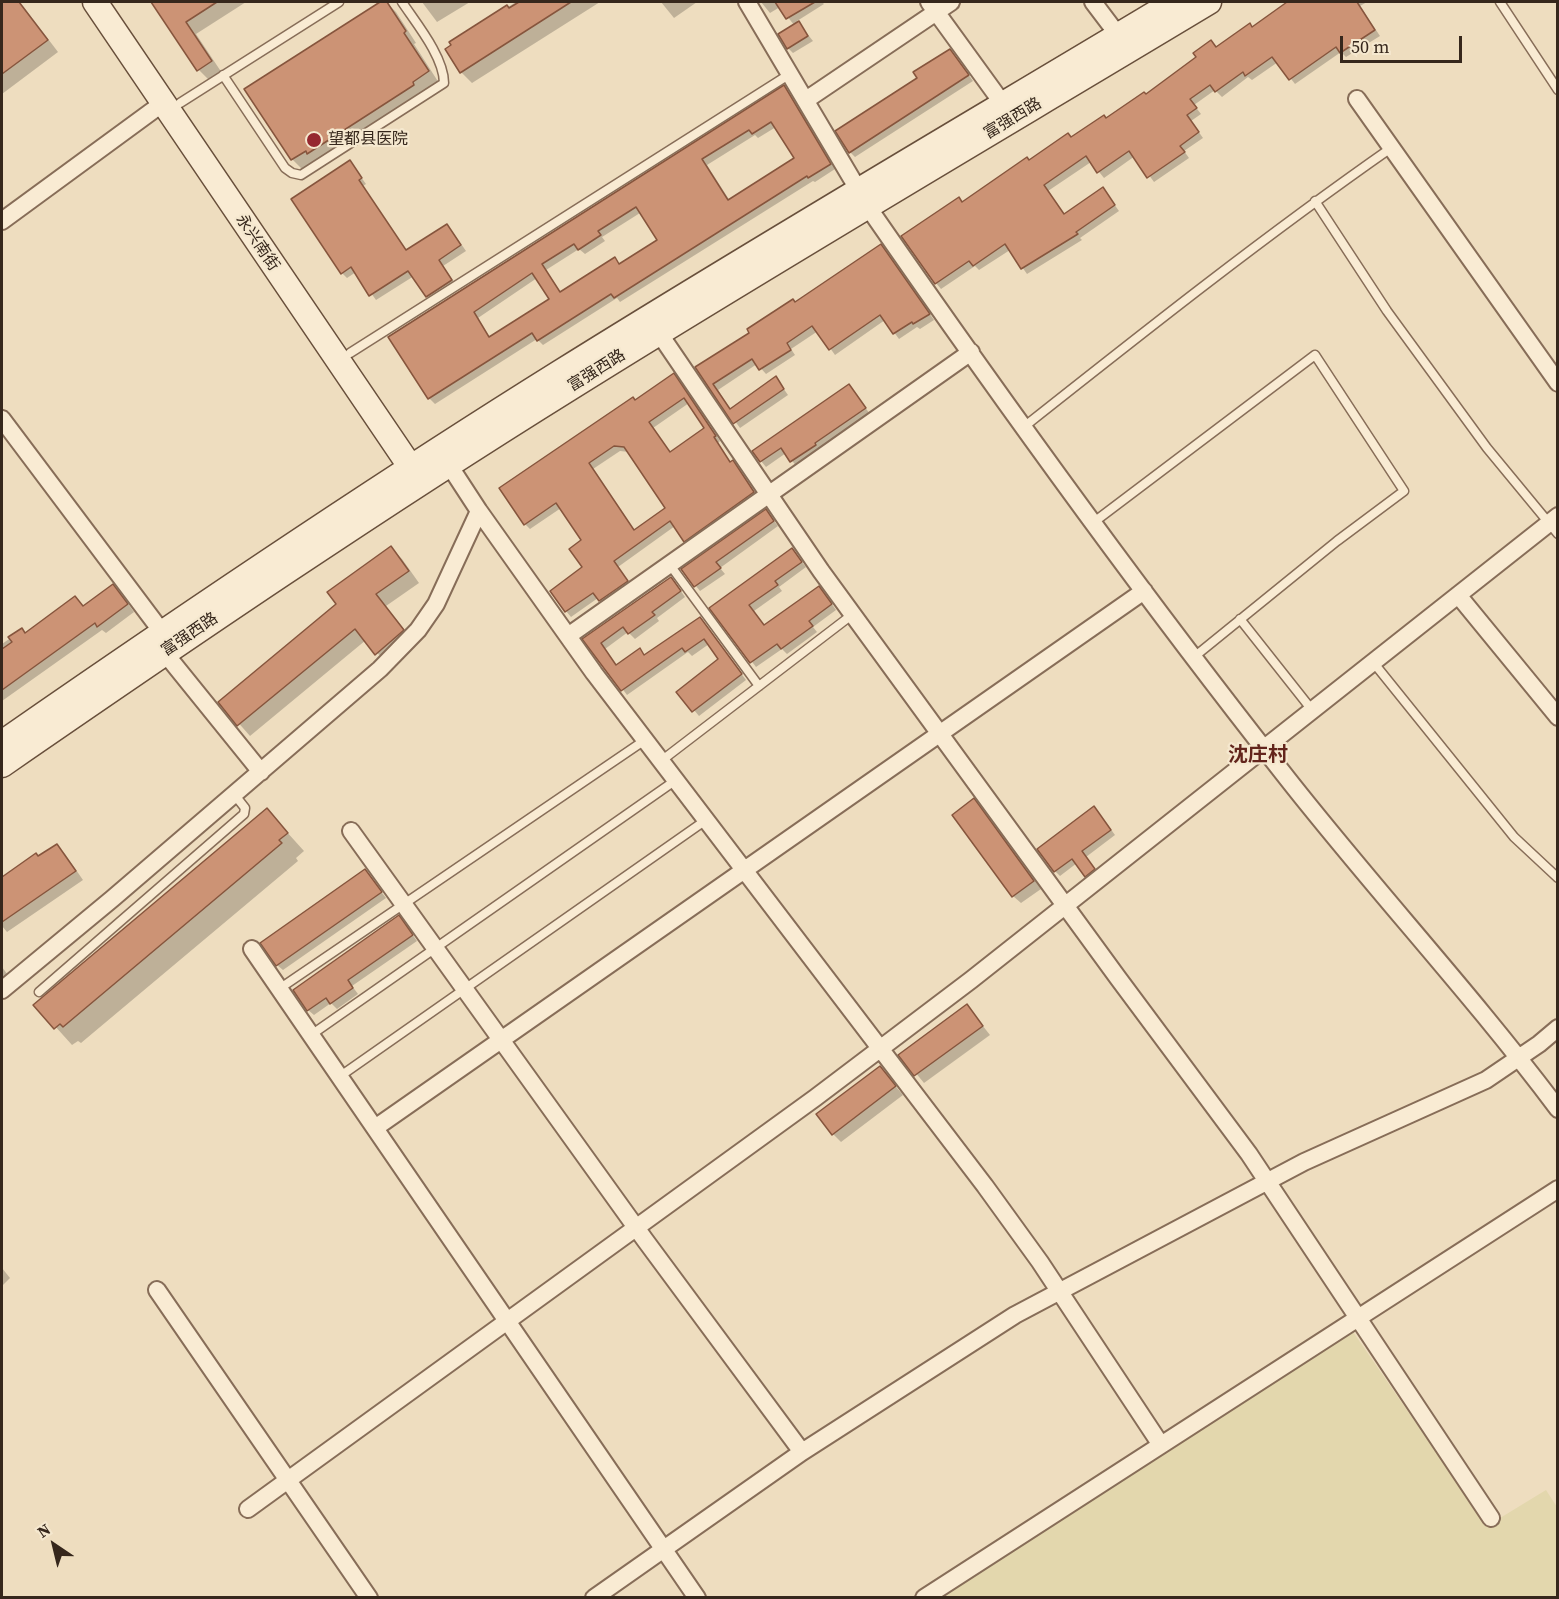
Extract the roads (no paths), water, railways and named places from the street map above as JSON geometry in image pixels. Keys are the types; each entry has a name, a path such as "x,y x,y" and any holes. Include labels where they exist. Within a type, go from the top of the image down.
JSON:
{"main road":[{"path":"76,2 115,32"},
{"name":"富强西路","path":"2,743 163,642 427,470 659,333 864,199 1003,104 1174,2"},
{"name":"富强西路","path":"427,470 558,374 1209,2"},
{"name":"永兴南街","path":"109,3 115,32 171,103 350,353 427,470"},
{"name":"永兴南街","path":"109,3 171,103 427,470"},
{"name":"富强西路","path":"2,765 163,642"}],"street":[{"path":"747,2 864,199 971,352 1144,591 1263,748 1557,1109"},
{"path":"806,100 933,6 951,2"},
{"path":"1092,2 1118,35"},
{"path":"933,6 1003,104"},
{"path":"1357,99 1557,383"},
{"path":"2,221 171,103"},
{"path":"659,333 853,614 1249,1154 1491,1518"},
{"path":"568,636 971,352"},
{"path":"2,419 163,642 261,772"},
{"path":"427,470 479,511 645,740 992,1195 1060,1291 1161,1445"},
{"path":"2,990 112,899 380,669 418,630 436,604 479,511"},
{"path":"248,1509 815,1098 1065,905 1458,595 1555,525"},
{"path":"375,1128 1144,591"},
{"path":"1458,595 1557,717"},
{"path":"351,831 636,1228 802,1452"},
{"path":"252,949 697,1598"},
{"path":"594,1598 802,1452 1015,1315 1315,1157 1486,1080 1539,1044 1557,1028"},
{"path":"924,1598 1557,1189"},
{"path":"157,1290 369,1598"}],"lane":[{"path":"171,103 223,75 339,2"},
{"path":"223,75 285,168 301,175 444,83 444,72 402,2"},
{"path":"1500,2 1557,90"},
{"path":"350,353 790,74"},
{"path":"1024,426 1314,201 1391,148"},
{"path":"1314,201 1387,311 1480,439 1555,525"},
{"path":"1094,522 1315,355 1404,491 1194,657"},
{"path":"670,565 759,686"},
{"path":"661,761 853,614"},
{"path":"1240,620 1312,710"},
{"path":"1373,662 1514,837 1557,878"},
{"path":"279,989 645,740"},
{"path":"311,1035 676,780"},
{"path":"39,992 244,814 245,808 234,794"},
{"path":"339,1077 706,820"}],"place":[{"name":"望都县医院","path":"314,140"}],"district":[{"name":"沈庄村","path":"1258,756"}]}
